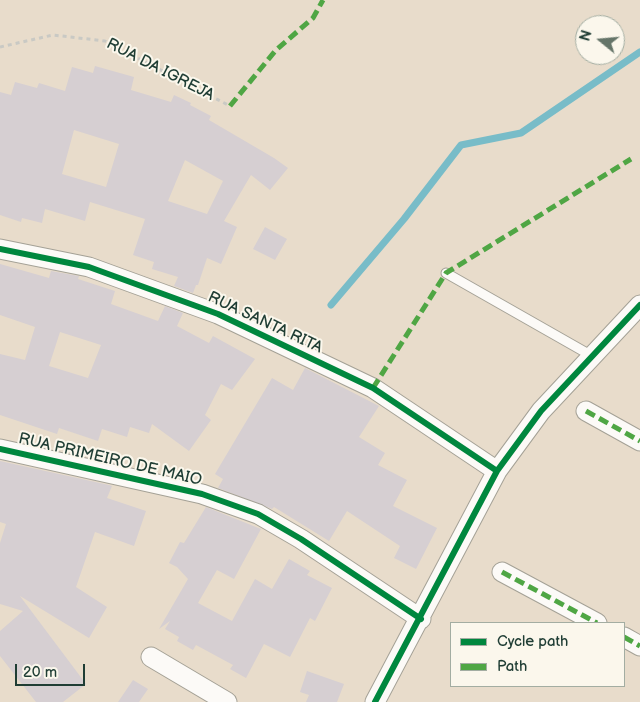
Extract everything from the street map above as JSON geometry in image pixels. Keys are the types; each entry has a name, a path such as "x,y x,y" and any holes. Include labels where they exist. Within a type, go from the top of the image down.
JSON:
{"street":[{"name":"RUA SANTA RITA","path":"0,249 89,267 218,314 373,388 497,471"},
{"path":"375,702 497,471 541,411 640,305"},
{"path":"586,411 640,441"},
{"name":"RUA PRIMEIRO DE MAIO","path":"0,449 202,494 258,514 301,539 420,619"},
{"path":"502,572 595,622"},
{"path":"625,638 640,646"},
{"path":"150,657 228,702"}],"lane":[{"path":"446,273 592,356"}],"building":[{"path":"95,66 134,77 131,90 171,102 174,95 191,103 190,105 211,116 209,120 288,168 270,190 251,175 224,221 237,227 221,264 207,258 198,285 196,285 193,293 174,286 178,277 152,269 154,262 133,255 145,219 90,202 85,221 45,209 42,223 22,218 21,222 0,215 0,92 11,95 15,82 37,88 39,83 65,91 72,67 93,73","holes":["74,130 119,144 106,187 62,174","185,160 223,181 207,214 168,201"]},
{"path":"265,227 287,239 275,260 253,249"},
{"path":"0,264 49,278 51,271 79,276 78,279 115,291 111,304 158,321 165,306 183,313 177,326 209,343 213,336 255,359 232,390 221,384 205,415 211,420 189,451 152,424 149,433 130,427 127,437 102,429 98,441 59,428 57,434 0,415 0,354 25,360 35,327 0,315","holes":["60,332 101,345 88,378 49,366"]},
{"path":"305,368 379,406 359,437 385,453 378,465 407,480 393,506 437,528 416,569 394,558 400,546 347,511 329,541 274,507 272,509 218,488 223,479 215,474 272,378 293,390"},
{"path":"0,461 112,486 107,498 146,511 134,546 95,532 76,587 107,607 89,638 20,596 86,684 63,702 36,702 0,656 0,631 23,611 0,604 0,543 6,524 0,522"},
{"path":"206,507 261,529 234,579 217,570 198,603 232,621 255,579 272,589 289,559 310,571 307,575 332,588 315,621 310,618 290,657 264,644 246,678 230,669 233,665 196,645 193,650 177,641 179,637 165,629 170,621 159,629 188,579 177,567 169,563 180,542 184,543"},
{"path":"307,671 344,684 337,702 306,702 309,695 300,692"},
{"path":"133,680 148,689 139,702 118,702"}],"waterway":[{"path":"331,305 404,219 461,145 521,133 640,52"}],"marked path":[{"path":"230,106 276,50 313,18 323,0"},
{"path":"373,388 446,273 631,159"},
{"path":"586,411 640,441"},
{"path":"502,572 595,622"},
{"path":"625,638 640,646"}],"cycle path":[{"path":"0,249 89,267 218,314 373,388 497,471"},
{"path":"375,702 497,471 541,411 640,305"},
{"path":"0,449 202,494 258,514 301,539 421,619"}]}
